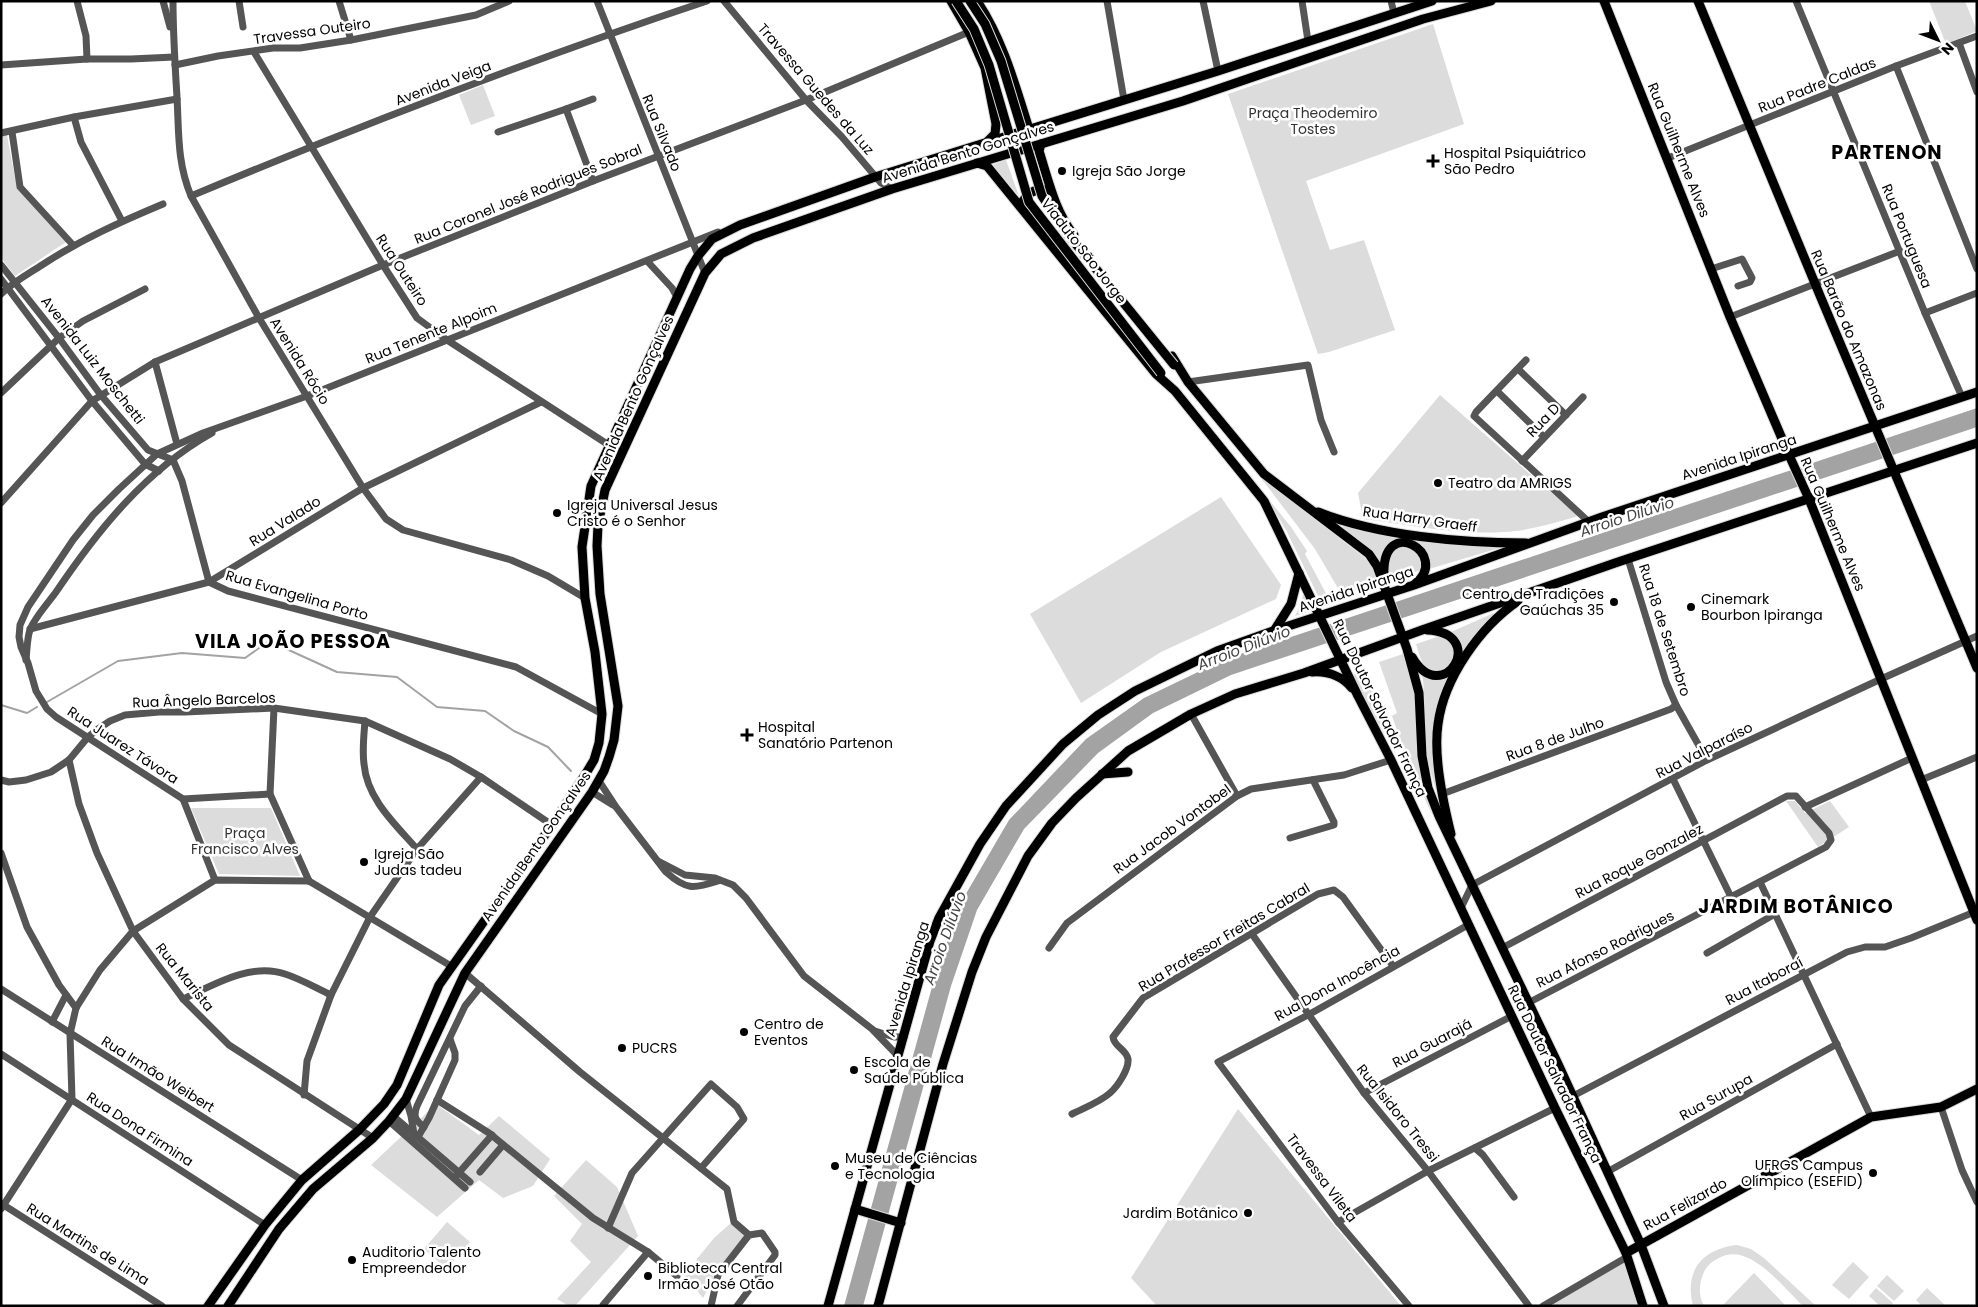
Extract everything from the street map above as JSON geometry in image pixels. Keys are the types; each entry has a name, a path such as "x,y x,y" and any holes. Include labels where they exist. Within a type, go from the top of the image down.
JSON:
{"main road":[{"path":"951,1 970,32 985,68 996,124 995,134 987,142"},
{"name":"Viaduto São Jorge","path":"956,1 974,29 989,65 1029,202 1175,391"},
{"name":"Viaduto São Jorge","path":"970,1 985,24 1001,61 1042,196 1066,232 1188,382"},
{"path":"977,1 990,21 1007,59 1029,129"},
{"name":"Avenida Bento Gonçalves","path":"208,1306 265,1225 302,1180 360,1130 384,1104 397,1085 440,985 451,966 552,825 594,760 599,743 602,714 595,652 585,598 582,547 584,523 591,486 677,297 698,256 712,239 740,225 875,177 1218,71 1432,1"},
{"name":"Rua Guilherme Alves","path":"1604,1 1730,317 1790,459 1810,499 1976,914"},
{"name":"Rua Barão do Amazonas","path":"1698,1 1814,284 1977,668"},
{"name":"Avenida Bento Gonçalves","path":"228,1306 279,1230 313,1189 372,1138 406,1100 465,973 592,792 604,771 614,740 618,706 600,594 597,546 598,525 605,490 705,273 721,254 753,238 892,188 1183,101 1423,19 1485,2"},
{"path":"991,95 1004,98 1016,88"},
{"name":"Rua Doutor Salvador França","path":"1041,144 1039,151 1051,191 1069,230 1177,363 1188,382 1264,474 1369,554 1377,566 1407,649 1419,693 1422,756 1428,788 1439,816 1641,1245 1664,1306"},
{"name":"Rua Doutor Salvador França","path":"977,163 987,166 1156,374 1175,391 1264,501 1391,760 1555,1108 1627,1255 1643,1306"},
{"path":"1020,206 1028,193 1039,189 1051,191"},
{"name":"Avenida Ipiranga","path":"828,1306 859,1210 898,1056 930,941 939,918 980,844 1006,806 1063,744 1098,715 1135,691 1217,651 1274,631 1322,620 1589,522 1877,430 1977,392"},
{"path":"878,1306 943,1064 972,972 986,937 1028,856 1052,824 1076,798 1136,746 1191,714 1235,694 1304,673 1628,559 1977,443"},
{"name":"Rua Harry Graeff","path":"1306,507 1340,520 1370,528 1463,541 1533,543"},
{"path":"1384,582 1385,556 1394,546 1406,543 1418,548 1425,560 1424,574 1414,585"},
{"path":"1274,631 1291,604 1300,572"},
{"name":"Rua Doutor Salvador França","path":"1462,864 1451,833 1442,794 1437,748 1438,724 1446,692 1464,659 1482,633 1507,609 1528,595"},
{"path":"1407,649 1417,665 1427,673 1440,675 1452,670 1456,664 1459,651 1453,639 1436,631 1422,630"},
{"path":"1304,673 1320,672 1335,676 1348,684 1358,696"},
{"path":"1134,757 1136,746"},
{"path":"1102,774 1128,772"},
{"name":"Rua Felizardo","path":"1627,1255 1641,1245 1872,1117 1941,1106 1977,1089"},
{"path":"859,1210 901,1222"}],"street":[{"path":"77,1 86,36 87,59"},
{"path":"163,1 173,36"},
{"name":"Avenida Rócio","path":"173,1 178,141 183,176 191,196 258,318 362,488 386,519 403,530 512,560 548,576 585,598"},
{"path":"239,1 243,27"},
{"path":"339,1 351,40"},
{"name":"Travessa Outeiro","path":"174,65 273,48 300,48 351,40 476,15 509,1"},
{"name":"Rua Silvado","path":"597,1 705,273"},
{"name":"Avenida Veiga","path":"191,196 310,146 610,34 708,1"},
{"name":"Travessa Guedes da Luz","path":"724,1 806,100 842,137 875,177 881,183 892,188"},
{"path":"1107,1 1124,100"},
{"path":"1203,1 1218,71"},
{"path":"1302,1 1308,41"},
{"path":"1391,1 1394,13"},
{"name":"Rua Portuguesa","path":"1796,1 1925,313 1962,397"},
{"name":"Rua Coronel José Rodrigues Sobral","path":"1,503 92,401 100,394 155,362 593,180 806,100 970,32"},
{"name":"Rua Padre Caldas","path":"1668,158 1896,66 1977,36"},
{"path":"1959,43 1977,92"},
{"name":"Rua Outeiro","path":"254,52 383,266 417,318 446,340 621,453"},
{"path":"1,65 87,59 174,57"},
{"path":"1896,66 1977,269"},
{"path":"1,133 74,117 177,99"},
{"path":"498,132 593,99"},
{"path":"566,109 593,180"},
{"path":"74,117 81,142 122,221"},
{"path":"12,132 20,187 73,245"},
{"path":"1,294 15,282 73,245 122,221 163,204"},
{"name":"Rua Tenente Alpoim","path":"26,660 19,637 20,624 28,606 73,540 93,516 144,464 157,454 203,433 307,396 648,262 692,242 740,225"},
{"path":"1730,317 1900,251"},
{"path":"1711,269 1742,259 1752,278 1750,282 1738,286"},
{"path":"648,262 672,288 677,297"},
{"name":"Avenida Luiz Moschetti","path":"1,264 100,394 148,450 173,460"},
{"name":"Avenida Luiz Moschetti","path":"1,279 92,401 144,464 159,472"},
{"path":"1,393 59,338 83,321 145,289"},
{"path":"1925,313 1977,293"},
{"path":"1526,360 1474,416 1589,522"},
{"path":"155,362 176,444"},
{"path":"1188,382 1308,365 1321,420 1334,452"},
{"path":"1518,369 1566,415"},
{"path":"1497,391 1544,437"},
{"name":"Rua D","path":"1522,460 1583,397"},
{"name":"Rua Valado","path":"30,630 209,582 362,488 541,402"},
{"name":"Rua Tenente Alpoim","path":"26,660 30,630 111,517 188,447 224,427"},
{"path":"173,460 182,482 209,582"},
{"name":"Rua 18 de Setembro","path":"1628,559 1666,682 1676,705 1707,760"},
{"name":"Rua Evangelina Porto","path":"209,582 228,591 516,667 602,714"},
{"path":"28,606 32,613 39,616"},
{"name":"Rua Valparaíso","path":"1472,885 1707,760 1977,636"},
{"name":"Rua Juarez Távora","path":"26,660 36,690 47,709 183,799 216,880"},
{"name":"Rua 8 de Julho","path":"1442,794 1671,709 1676,705"},
{"path":"274,708 270,794 309,881"},
{"name":"Rua Ângelo Barcelos","path":"1,780 9,782 51,772 69,760 88,737 110,721 125,715 274,708 365,720 450,759 481,777 552,825"},
{"path":"1191,714 1237,796"},
{"path":"365,720 364,765 373,796 417,849"},
{"path":"1921,780 1977,756"},
{"path":"1805,807 1912,758"},
{"name":"Rua Marista","path":"69,760 79,804 94,844 132,931 183,999 228,1045 372,1138"},
{"name":"Rua Jacob Vontobel","path":"1048,948 1067,923 1237,796 1251,789 1344,776 1391,760"},
{"path":"304,1095 307,1061 331,995 370,917 417,849 481,777"},
{"path":"1673,779 1731,897"},
{"path":"1290,838 1334,825 1312,780"},
{"path":"599,781 616,807 658,861 684,875 728,882 746,898 804,976 872,1030 898,1056"},
{"path":"592,792 616,807"},
{"path":"183,799 270,794"},
{"name":"Rua Roque Gonzalez","path":"1502,948 1787,796 1796,796 1805,807"},
{"name":"Rua Afonso Rodrigues","path":"1528,1003 1826,847 1831,840 1829,833 1805,807"},
{"path":"1,853 27,928 66,995 76,1008"},
{"path":"2,1206 72,1099 73,1082 70,1034 76,1008 100,970 132,931 216,880 309,881 451,966"},
{"path":"1760,882 1872,1117"},
{"path":"1461,908 1472,885"},
{"name":"Rua Professor Freitas Cabral","path":"1072,1114 1110,1093 1127,1067 1126,1054 1114,1042 1113,1036 1143,998 1318,894 1334,890 1343,898 1393,966"},
{"path":"1707,953 1775,914"},
{"name":"Rua Itaboraí","path":"1572,1096 1847,952 1865,947 1884,947 1976,914"},
{"name":"Rua Dona Inocência","path":"1218,1062 1308,1015 1468,925"},
{"name":"Rua Isidoro Tressi","path":"1252,934 1364,1093 1428,1171 1529,1306"},
{"path":"183,999 218,983 254,971 284,974 331,995"},
{"path":"465,973 580,1072 727,1190 734,1222 749,1235"},
{"path":"424,1127 415,1119 415,1111 464,1006 481,986"},
{"name":"Rua Irmão Weibert","path":"1,989 302,1180"},
{"path":"52,1022 66,995"},
{"name":"Rua Guarajá","path":"1364,1093 1512,1016"},
{"path":"872,1030 894,1037 904,1036"},
{"path":"412,1134 424,1127 455,1060 455,1053 450,1039"},
{"name":"Rua Surupa","path":"1607,1172 1837,1044"},
{"name":"Rua Dona Firmina","path":"1,1054 265,1225"},
{"name":"Travessa Vileta","path":"1218,1062 1338,1222 1409,1306"},
{"path":"608,1228 632,1173 711,1084 737,1107 744,1118 701,1168"},
{"path":"406,1100 412,1134 456,1175"},
{"path":"437,1100 492,1135 593,1218 648,1252 677,1276"},
{"path":"1941,1106 1962,1170 1977,1202"},
{"path":"1338,1222 1428,1171 1555,1108"},
{"path":"391,1118 412,1134 468,1185"},
{"path":"456,1175 492,1135"},
{"path":"480,1172 503,1145"},
{"path":"1475,1148 1514,1198"},
{"name":"Rua Martins de Lima","path":"2,1206 162,1306"},
{"path":"711,1306 718,1275 749,1235 762,1233 775,1252 775,1255 737,1306"},
{"path":"604,1306 648,1252"},
{"name":"Rua Felizardo","path":"1543,1306 1627,1255"}],"green space":[{"path":"1929,1 1965,1 1977,31 1946,44"},
{"name":"Praça Theodemiro Tostes","path":"1433,24 1464,124 1306,181 1330,250 1364,240 1395,330 1318,354 1228,94"},
{"path":"483,85 495,116 471,125 459,95"},
{"path":"7,135 17,189 66,242 15,276 1,258 1,136"},
{"path":"1006,160 1019,196 992,165"},
{"path":"1440,395 1578,516 1523,530 1486,533 1434,529 1363,519 1358,493"},
{"path":"1261,478 1365,558 1374,569 1379,581 1342,595 1315,549"},
{"path":"1266,496 1291,527 1307,551 1305,554 1329,599 1321,602 1286,530"},
{"path":"1221,497 1281,585 1276,599 1161,652 1081,703 1030,614"},
{"path":"1344,525 1383,534 1423,540 1503,547 1429,569 1428,557 1424,548 1417,543 1409,540 1400,540 1391,544 1380,562 1372,551 1341,529"},
{"path":"1400,547 1414,550 1419,556 1421,570 1391,580 1388,561 1392,553"},
{"path":"1304,591 1313,610 1295,616 1300,606"},
{"path":"1494,613 1448,690 1438,726 1445,816 1427,756 1422,675 1433,679 1449,677 1463,659 1461,643 1451,632"},
{"path":"1440,636 1447,639 1451,644 1455,657 1445,670 1438,671 1424,665 1416,644"},
{"path":"1403,654 1415,695 1417,757 1423,787 1432,815 1407,759 1392,716 1397,713 1379,662"},
{"path":"1365,669 1396,755 1352,675"},
{"path":"1786,801 1795,801 1805,813 1830,801 1849,827 1818,847"},
{"name":"Praça Francisco Alves","path":"191,808 271,808 300,876 219,874"},
{"path":"436,1104 479,1135 499,1116 550,1159 533,1186 503,1198 479,1180 437,1217 371,1165"},
{"name":"Jardim Botânico","path":"1238,1109 1401,1306 1157,1306 1131,1278"},
{"path":"586,1160 617,1187 638,1236 575,1306 569,1306 557,1299 591,1262 570,1241 582,1224 554,1196"},
{"path":"447,1222 470,1242 447,1269 424,1249"},
{"path":"731,1223 745,1236 715,1274 703,1298 684,1275 714,1238"},
{"path":"1737,1245 1751,1249 1764,1258 1816,1306 1803,1306 1766,1270 1743,1256 1732,1254 1718,1258 1707,1267 1700,1285 1704,1306 1693,1306 1691,1282 1698,1264 1714,1251"},
{"path":"1625,1262 1638,1306 1549,1306"},
{"path":"1853,1262 1869,1277 1849,1299 1832,1285"},
{"path":"1754,1273 1786,1306 1722,1306"},
{"path":"1887,1275 1904,1291 1894,1301 1877,1286"},
{"path":"1876,1288 1893,1303 1890,1306 1880,1306 1869,1296"},
{"path":"1927,1288 1946,1306 1922,1306 1916,1300"}],"shaded area":[{"name":"Arroio Dilúvio","path":"1977,408 1977,427 1231,675 1153,713 1098,753 1024,829 977,910 951,986 863,1306 844,1306 932,987 960,904 1009,820 1086,739 1144,698 1225,659"}],"waterway":[{"path":"47,702 118,661 182,653 245,658 269,641 337,672 397,677 437,707 485,711 514,731 548,747 571,771"},
{"path":"1,705 27,713 37,707"}],"place":[{"name":"Hospital Psiquiátrico São Pedro","path":"1433,161"},
{"name":"Igreja São Jorge","path":"1062,171"},
{"name":"Teatro da AMRIGS","path":"1438,483"},
{"name":"Igreja Universal Jesus Cristo é o Senhor","path":"557,513"},
{"name":"Centro de Tradições Gaúchas 35","path":"1614,602"},
{"name":"Cinemark Bourbon Ipiranga","path":"1691,607"},
{"name":"Hospital Sanatório Partenon","path":"747,735"},
{"name":"Igreja São Judas tadeu","path":"364,862"},
{"name":"Centro de Eventos","path":"744,1032"},
{"name":"PUCRS","path":"622,1048"},
{"name":"Escola de Saúde Pública","path":"854,1070"},
{"name":"Museu de Ciências e Tecnologia","path":"835,1166"},
{"name":"UFRGS Campus Olímpico (ESEFID)","path":"1873,1173"},
{"name":"Jardim Botânico","path":"1248,1213"},
{"name":"Auditorio Talento Empreendedor","path":"352,1260"},
{"name":"Biblioteca Central Irmão José Otão","path":"648,1276"}],"district":[{"name":"PARTENON","path":"1887,152"},
{"name":"VILA JOÃO PESSOA","path":"293,641"},
{"name":"JARDIM BOTÂNICO","path":"1796,906"}]}
